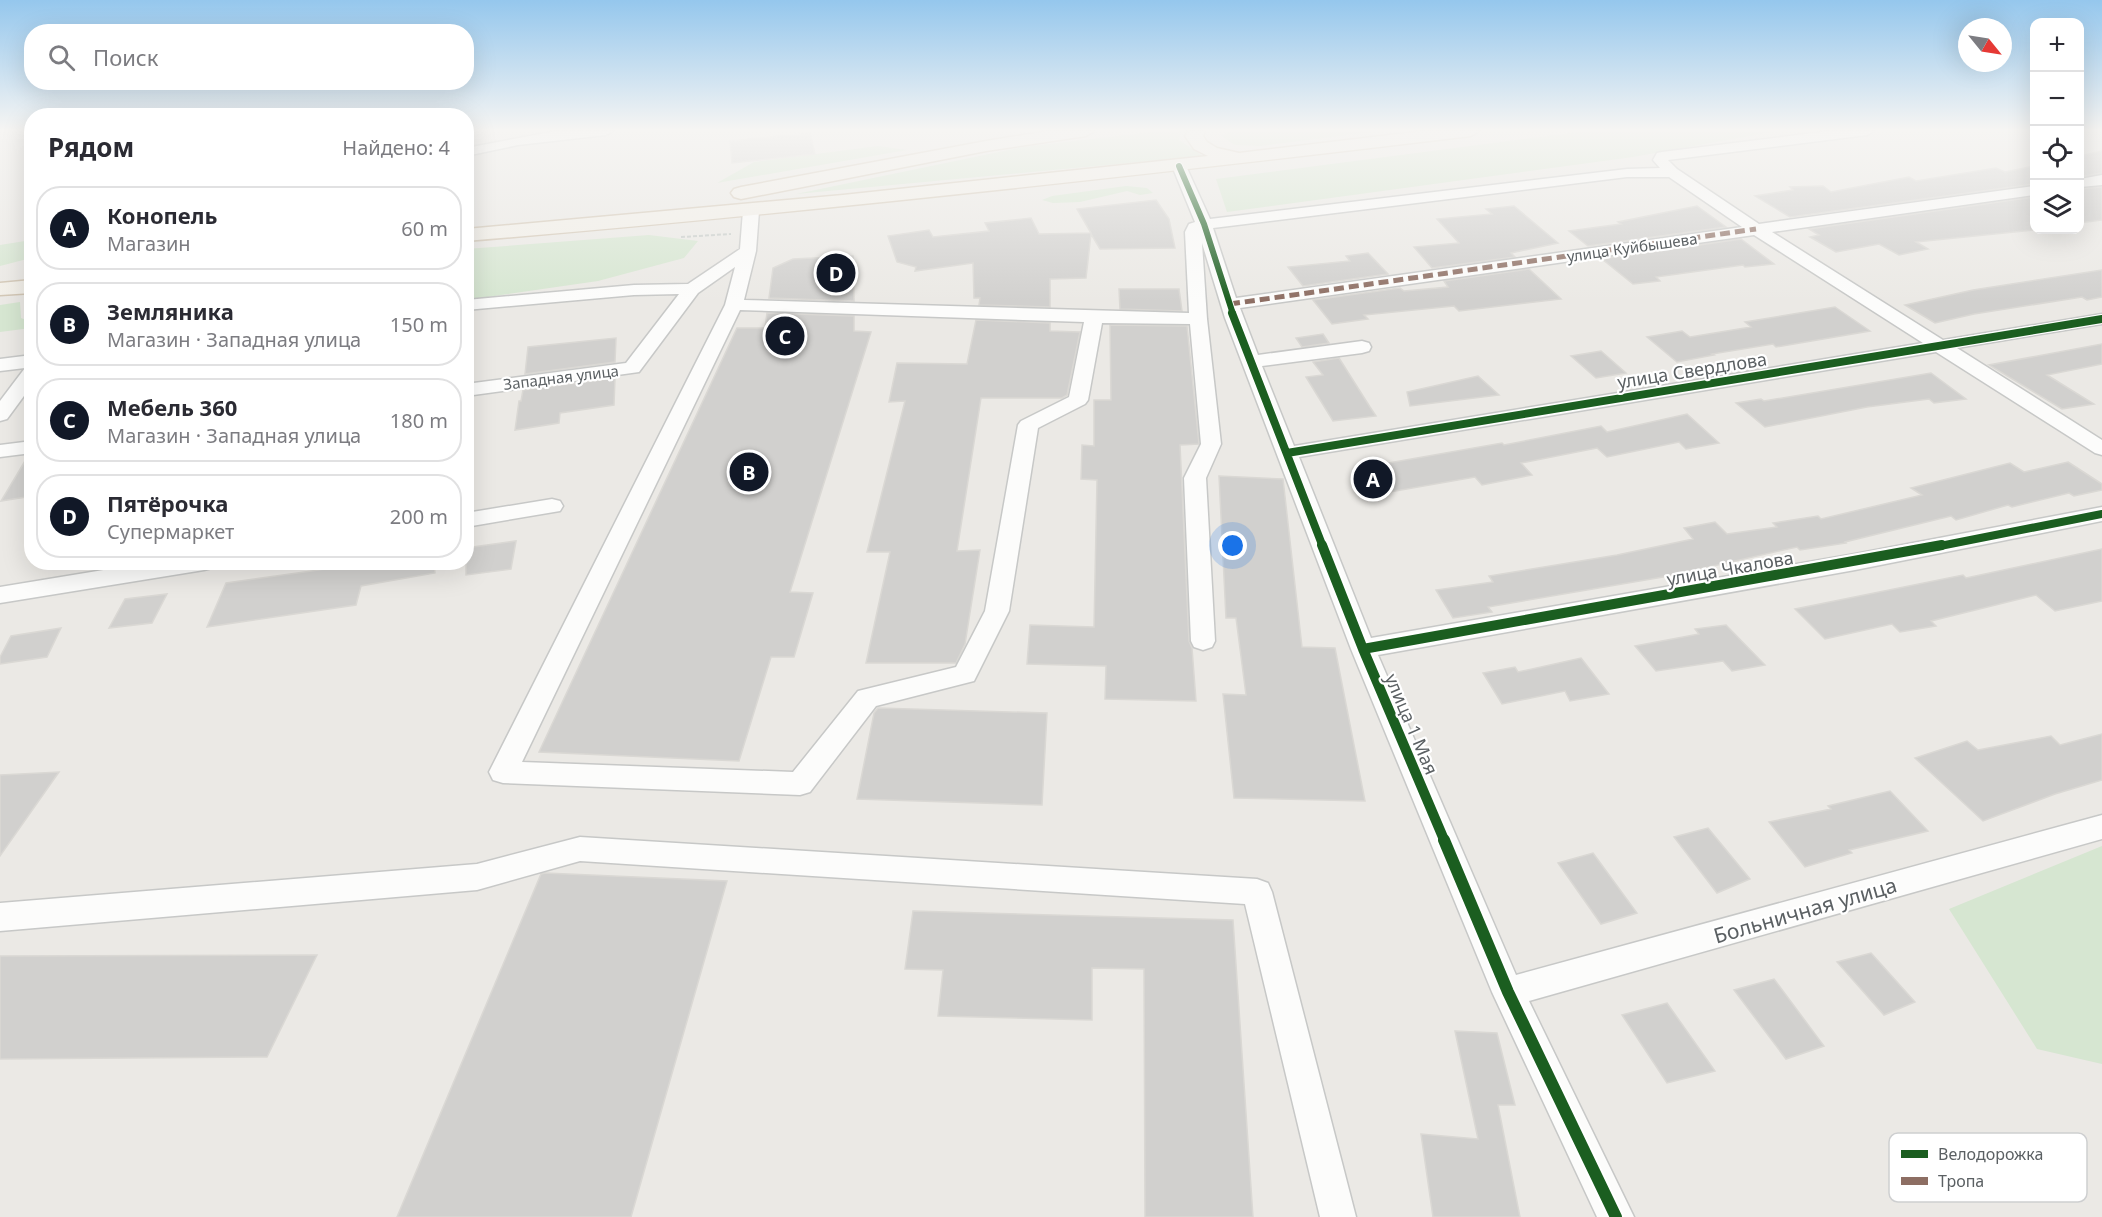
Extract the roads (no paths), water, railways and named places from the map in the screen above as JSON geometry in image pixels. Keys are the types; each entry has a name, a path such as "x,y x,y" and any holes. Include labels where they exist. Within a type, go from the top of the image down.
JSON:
{"main road":[{"path":"474,234 774,188"},
{"path":"474,234 751,211 972,188"},
{"path":"0,290 24,287"}],"street":[{"name":"улица 1 Мая","path":"1188,188 1204,224 1251,362 1363,649 1508,992 1616,1217"},
{"path":"1203,641 1195,478 1210,444 1198,319 1193,232 1195,227 1204,224 1504,188"},
{"path":"1695,188 1756,229 2102,449"},
{"name":"улица Куйбышева","path":"1230,304 2030,190"},
{"path":"751,211 748,251 734,305 503,772 800,784 867,698 964,674 997,611 1028,425 1078,400 1094,317"},
{"name":"Западная улица","path":"474,389 632,368 692,289 748,251"},
{"path":"474,304 634,290 692,289"},
{"path":"734,305 1198,319"},
{"name":"улица Свердлова","path":"1287,453 2102,319"},
{"path":"1251,362 1362,347"},
{"path":"0,365 24,362"},
{"path":"0,415 24,383"},
{"path":"0,451 24,448"},
{"path":"474,519 552,506"},
{"name":"улица Чкалова","path":"1363,649 1855,562 2102,514"},
{"path":"0,596 156,570"},
{"name":"Больничная улица","path":"1508,992 2102,828"},
{"path":"0,917 477,877 580,849 1257,892 1338,1217"}],"place":[{"name":"Пятёрочка","path":"836,273"},
{"name":"Мебель 360","path":"785,336"},
{"name":"Земляника","path":"749,472"},
{"name":"Конопель","path":"1373,479"}]}
